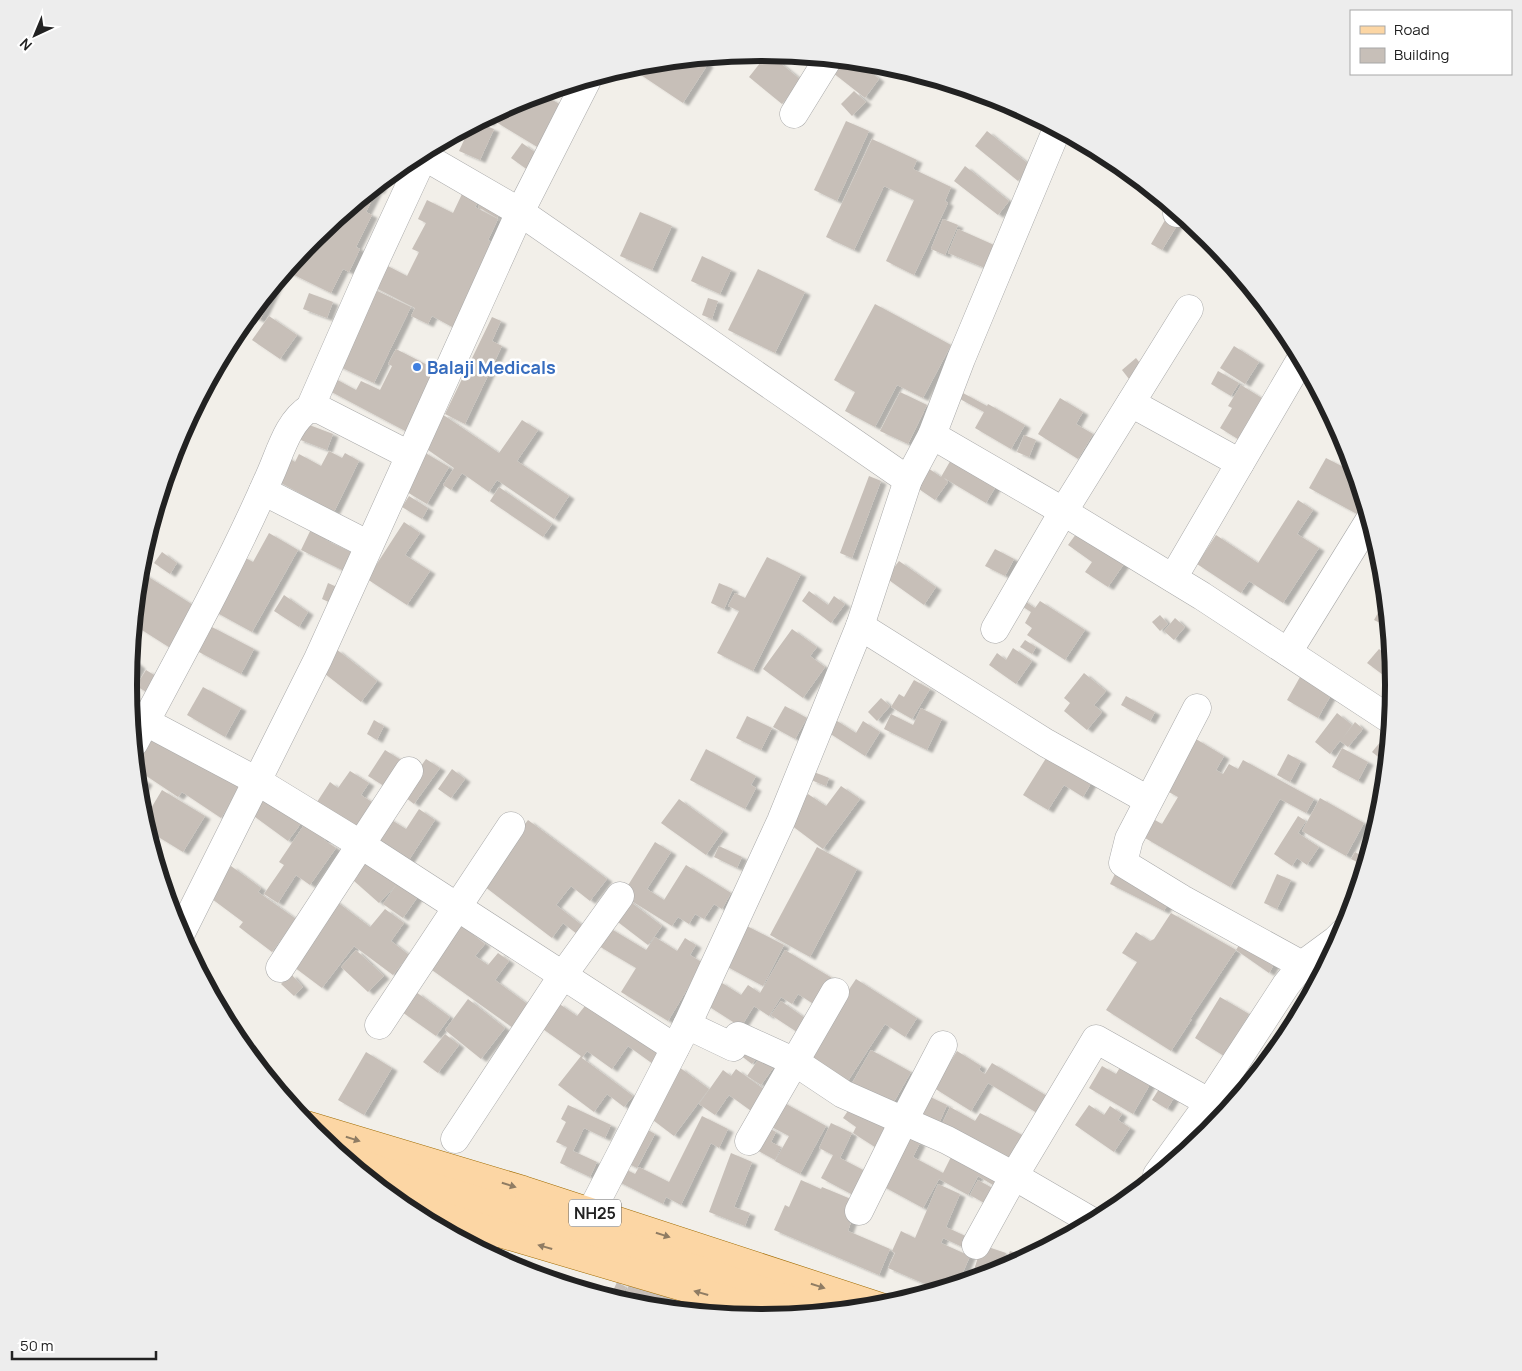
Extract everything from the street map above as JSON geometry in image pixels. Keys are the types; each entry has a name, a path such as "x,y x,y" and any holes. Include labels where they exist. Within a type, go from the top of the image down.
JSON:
{"main road":[{"name":"NH25","path":"323,1130 592,1212 863,1301"},
{"path":"359,1163 814,1307"},
{"name":"NH25","path":"442,1222 485,1240 757,1310"}],"street":[{"path":"794,114 824,65"},
{"path":"185,926 318,659 520,212 584,87"},
{"path":"592,1212 681,1037 780,821 860,626 908,480 932,435 961,359 1055,135"},
{"path":"422,161 520,212 908,480"},
{"path":"138,724 219,583 293,424 301,413 310,408 414,166"},
{"path":"318,359 413,167"},
{"path":"995,629 1064,512 1189,309"},
{"path":"1173,578 1297,366"},
{"path":"1131,403 1240,463"},
{"path":"310,408 322,410 409,455"},
{"path":"932,435 1173,578 1384,716"},
{"path":"263,492 369,545"},
{"path":"1288,652 1366,533"},
{"path":"860,626 1046,743 1148,800"},
{"path":"1198,708 1129,839 1123,863 1182,899 1302,965"},
{"path":"138,728 257,781 360,844 563,975 681,1037 733,1047 738,1036 795,1062 843,1094 947,1140 1086,1218"},
{"path":"280,968 409,771"},
{"path":"380,1025 511,826"},
{"path":"456,1139 563,975 620,896"},
{"path":"1188,1141 1218,1107 1286,985 1302,965 1328,946"},
{"path":"749,1141 835,992"},
{"path":"976,1245 1014,1176 1096,1039 1218,1107"},
{"path":"859,1211 943,1045"}],"building":[{"path":"762,61 779,62 801,80 782,104 749,77"},
{"path":"708,64 683,103 638,73"},
{"path":"830,66 869,71 879,79 865,98 828,69"},
{"path":"854,91 866,102 852,116 841,104"},
{"path":"549,98 563,106 539,148 496,122"},
{"path":"846,121 869,131 837,201 814,190"},
{"path":"485,126 494,129 480,160 459,151 466,136"},
{"path":"987,131 1031,166 1018,181 975,146"},
{"path":"872,139 917,160 913,169 951,187 945,201 948,203 914,275 886,261 914,200 884,186 854,250 826,237"},
{"path":"522,143 543,158 532,173 511,158"},
{"path":"965,166 1009,201 998,215 954,181"},
{"path":"462,194 478,202 475,207 498,219 488,240 496,245 454,328 432,316 428,324 411,316 415,308 372,286 384,264 407,276 419,252 412,249 426,223 418,219 427,200 453,213"},
{"path":"374,195 366,212 372,215 356,247 360,249 349,272 343,269 331,293 292,274 349,216"},
{"path":"484,198 503,209 497,218 478,207"},
{"path":"640,212 672,226 652,270 620,256"},
{"path":"1168,215 1179,222 1162,250 1151,244"},
{"path":"943,219 958,225 945,255 931,249"},
{"path":"958,229 994,245 985,268 948,253"},
{"path":"702,256 731,270 720,294 691,281"},
{"path":"758,269 805,292 775,353 728,330"},
{"path":"369,287 411,307 374,383 334,364"},
{"path":"309,293 333,302 327,318 303,309"},
{"path":"708,298 718,301 712,319 702,315"},
{"path":"269,301 260,320 257,318"},
{"path":"875,304 951,345 923,398 897,385 875,427 845,411 855,392 834,380"},
{"path":"269,316 297,335 280,359 252,340"},
{"path":"492,317 501,321 492,341 502,346 465,424 445,414"},
{"path":"1234,346 1259,362 1245,384 1220,368"},
{"path":"396,349 441,372 409,433 326,389 332,377 356,390 361,381 380,390 392,366 388,364"},
{"path":"1136,358 1143,367 1129,379 1122,370"},
{"path":"1218,371 1239,383 1231,396 1211,384"},
{"path":"1241,385 1265,400 1241,441 1220,428 1232,408 1228,406"},
{"path":"900,392 927,405 908,444 880,431"},
{"path":"963,393 987,406 988,404 1025,425 1011,449 975,428 984,412 960,399"},
{"path":"1060,398 1083,412 1076,424 1093,434 1078,459 1038,434"},
{"path":"442,414 499,453 522,420 538,430 517,461 569,496 554,519 497,480 489,492 462,473 451,490 443,485 454,468 421,445"},
{"path":"304,423 333,434 327,450 298,439"},
{"path":"1024,435 1036,440 1029,457 1017,452"},
{"path":"329,451 342,458 345,453 359,461 334,512 270,477 282,454 295,462 299,454 321,466"},
{"path":"422,451 449,467 427,504 407,492 414,480 408,476"},
{"path":"952,458 1005,471 986,503 944,478 948,482 935,500 916,487 928,468 941,477"},
{"path":"1326,458 1346,468 1360,510 1357,514 1309,488"},
{"path":"869,476 881,481 852,558 840,553"},
{"path":"499,487 552,524 543,537 490,501"},
{"path":"409,496 428,508 422,519 402,507"},
{"path":"1298,500 1313,510 1297,534 1319,548 1283,603 1249,581 1241,593 1197,564 1216,535 1258,563"},
{"path":"1087,519 1133,551 1108,587 1085,572 1092,562 1068,545"},
{"path":"404,522 420,533 405,555 430,571 407,605 367,579"},
{"path":"313,525 329,532 326,540 353,553 344,571 301,550"},
{"path":"269,533 298,550 252,632 210,609 242,556 253,562"},
{"path":"995,549 1014,559 1005,576 985,566"},
{"path":"162,552 177,563 170,574 154,563"},
{"path":"767,557 801,574 753,671 717,653 739,611 728,606 735,593 745,598"},
{"path":"899,561 936,587 924,605 886,578"},
{"path":"147,576 201,610 175,651 140,629"},
{"path":"328,583 339,588 333,604 322,599"},
{"path":"719,583 733,589 724,609 711,603"},
{"path":"809,591 828,605 834,596 845,604 831,623 802,601"},
{"path":"284,595 308,612 299,627 274,611"},
{"path":"1017,596 1035,608 1040,601 1085,630 1065,660 1027,635 1032,628 1025,623 1031,612 1014,601"},
{"path":"1380,608 1382,624 1374,620"},
{"path":"1160,615 1168,624 1160,631 1152,622"},
{"path":"1175,618 1185,627 1174,640 1164,631"},
{"path":"210,626 254,649 241,674 197,651"},
{"path":"792,629 817,647 810,656 825,667 803,698 763,669"},
{"path":"1025,640 1036,647 1032,654 1020,647"},
{"path":"1013,648 1032,661 1016,684 989,665 997,653 1006,660"},
{"path":"336,649 377,681 361,702 320,670"},
{"path":"1379,649 1384,653 1385,676 1367,663"},
{"path":"146,670 159,678 150,694 137,687"},
{"path":"1084,673 1106,691 1094,705 1102,712 1087,730 1064,711 1070,703 1064,698"},
{"path":"1300,677 1331,695 1318,718 1287,700"},
{"path":"914,680 930,689 912,719 891,707 899,694 904,697"},
{"path":"203,687 241,708 225,737 187,715"},
{"path":"1126,696 1155,712 1150,721 1121,705"},
{"path":"881,698 890,706 877,721 868,712"},
{"path":"785,706 807,718 795,739 773,727"},
{"path":"921,708 942,719 927,750 884,729 891,714 913,725"},
{"path":"1337,713 1352,725 1343,738 1355,722 1363,729 1348,747 1340,741 1330,754 1315,742"},
{"path":"747,716 772,728 761,750 736,738"},
{"path":"834,719 856,733 863,721 880,732 865,756 826,731"},
{"path":"374,720 384,726 377,740 367,734"},
{"path":"151,735 241,786 221,818 182,792 178,797 143,774 140,751"},
{"path":"1196,739 1224,756 1216,770 1223,774 1229,764 1238,769 1243,760 1314,799 1306,813 1280,799 1230,887 1145,838 1155,820 1162,824 1178,797 1167,791"},
{"path":"1383,739 1381,759 1372,752"},
{"path":"1053,747 1096,775 1083,797 1064,785 1048,810 1023,795"},
{"path":"1342,748 1368,762 1358,781 1332,767"},
{"path":"706,749 756,776 751,785 756,788 745,809 690,780"},
{"path":"385,750 401,760 384,786 368,776"},
{"path":"1288,754 1301,761 1290,782 1277,775"},
{"path":"426,759 440,768 414,804 401,794"},
{"path":"452,769 465,779 451,798 438,789"},
{"path":"350,771 369,783 361,795 375,804 358,829 317,802 330,782 338,788"},
{"path":"814,772 829,778 826,786 811,780"},
{"path":"841,786 860,799 823,849 787,822 808,794 826,806"},
{"path":"162,790 205,816 183,852 155,835 150,810"},
{"path":"268,791 305,818 288,841 251,814"},
{"path":"1320,798 1364,823 1346,856 1302,831"},
{"path":"679,799 723,831 706,855 661,823"},
{"path":"419,809 435,820 407,863 369,839 385,816 406,829"},
{"path":"1298,816 1306,821 1298,833 1319,847 1307,865 1297,858 1292,866 1274,854"},
{"path":"308,819 328,833 324,840 336,848 310,885 296,875 278,903 264,894 284,865 279,862"},
{"path":"528,820 607,879 590,901 571,886 556,905 583,926 577,934 563,923 552,938 480,883"},
{"path":"655,842 671,852 647,889 664,900 686,865 731,893 722,909 714,904 704,919 695,914 689,924 678,917 672,926 622,895"},
{"path":"719,846 742,857 737,868 714,857"},
{"path":"817,847 857,869 810,957 770,935"},
{"path":"364,851 399,882 379,903 345,873"},
{"path":"1355,852 1361,856 1359,863 1351,859"},
{"path":"231,866 261,888 258,892 296,919 272,952 239,927 243,922 208,896"},
{"path":"1117,870 1171,898 1164,911 1110,884"},
{"path":"1277,874 1291,880 1277,909 1264,903"},
{"path":"399,881 419,895 403,918 383,904"},
{"path":"624,897 662,926 648,945 610,916"},
{"path":"333,899 370,927 385,909 404,923 391,941 409,955 393,975 354,946 322,988 286,961"},
{"path":"1171,913 1236,950 1171,1051 1106,1010 1137,962 1122,953 1136,932 1150,941 1154,939"},
{"path":"457,922 485,944 475,956 488,965 498,953 509,961 495,980 530,1006 513,1028 425,965"},
{"path":"745,925 784,945 763,986 724,965"},
{"path":"608,927 646,950 655,937 677,951 685,938 696,945 690,955 703,963 668,1021 621,992 636,968 597,945"},
{"path":"1241,942 1275,963 1269,973 1236,950"},
{"path":"356,950 384,976 368,992 341,967"},
{"path":"785,950 832,978 815,1005 798,994 792,1004 781,997 769,1016 754,1006 741,1027 705,1004 719,981 741,995 748,985 760,993"},
{"path":"291,974 303,987 294,996 281,984"},
{"path":"856,979 917,1018 905,1037 885,1024 846,1084 803,1058"},
{"path":"416,992 450,1017 436,1036 402,1012"},
{"path":"1220,997 1249,1014 1224,1056 1195,1038"},
{"path":"468,999 505,1028 481,1059 445,1030"},
{"path":"781,1001 809,1021 800,1034 771,1015"},
{"path":"588,1002 661,1046 653,1064 628,1046 612,1069 587,1051 582,1058 633,1096 624,1107 607,1094 594,1112 558,1085 581,1056 540,1027 558,1003 577,1016"},
{"path":"445,1034 459,1045 438,1073 423,1062"},
{"path":"747,1046 759,1055 752,1064 740,1055"},
{"path":"871,1050 911,1072 891,1107 851,1085"},
{"path":"957,1051 981,1066 979,1070 985,1074 992,1063 1047,1096 1037,1113 988,1083 971,1111 934,1088"},
{"path":"366,1052 392,1068 364,1115 338,1100"},
{"path":"762,1054 776,1064 761,1085 747,1076"},
{"path":"1122,1064 1152,1081 1133,1114 1089,1088 1102,1066 1116,1074"},
{"path":"679,1067 709,1089 674,1136 645,1114"},
{"path":"736,1069 769,1093 754,1113 729,1095 715,1115 699,1104 723,1070 731,1076"},
{"path":"1159,1089 1174,1098 1167,1109 1152,1100"},
{"path":"922,1093 947,1105 938,1126 912,1114"},
{"path":"779,1100 826,1126 800,1174 775,1161 789,1136 766,1124"},
{"path":"568,1105 611,1125 605,1138 584,1128 573,1151 597,1162 590,1177 560,1163 567,1147 556,1142 566,1122 561,1119"},
{"path":"852,1105 893,1125 878,1149 853,1133 856,1127 843,1118"},
{"path":"1089,1105 1104,1115 1110,1106 1122,1114 1118,1120 1130,1128 1114,1152 1075,1125"},
{"path":"950,1107 975,1121 980,1113 1026,1137 1010,1166 940,1128"},
{"path":"702,1116 728,1129 719,1148 711,1143 681,1205 666,1197 663,1204 615,1180 621,1167 635,1174 639,1167 669,1182"},
{"path":"831,1123 852,1133 840,1158 867,1172 855,1196 821,1178 833,1155 819,1148"},
{"path":"639,1125 655,1134 637,1168 621,1160"},
{"path":"767,1127 776,1132 771,1142 781,1147 775,1160 755,1149"},
{"path":"904,1134 920,1143 913,1157 943,1173 953,1153 998,1176 993,1185 978,1176 968,1195 939,1179 923,1208 877,1183"},
{"path":"731,1153 752,1162 734,1207 750,1213 745,1226 709,1212"},
{"path":"801,1180 858,1202 848,1231 890,1249 879,1275 774,1230 785,1205 789,1207"},
{"path":"978,1180 994,1189 986,1204 970,1195"},
{"path":"938,1184 960,1194 946,1227 974,1240 969,1250 943,1238 941,1243 970,1256 961,1277 930,1286 888,1268 895,1253 892,1251 901,1231 915,1238"},
{"path":"982,1245 1006,1253 1004,1260 973,1273"},
{"path":"1010,1251 1018,1254 1007,1259"},
{"path":"506,1255 527,1260 526,1264"},
{"path":"617,1282 626,1287 623,1294 613,1291"},
{"path":"630,1282 685,1305 639,1298 625,1294"}],"place":[{"name":"Balaji Medicals","path":"417,367"}]}
